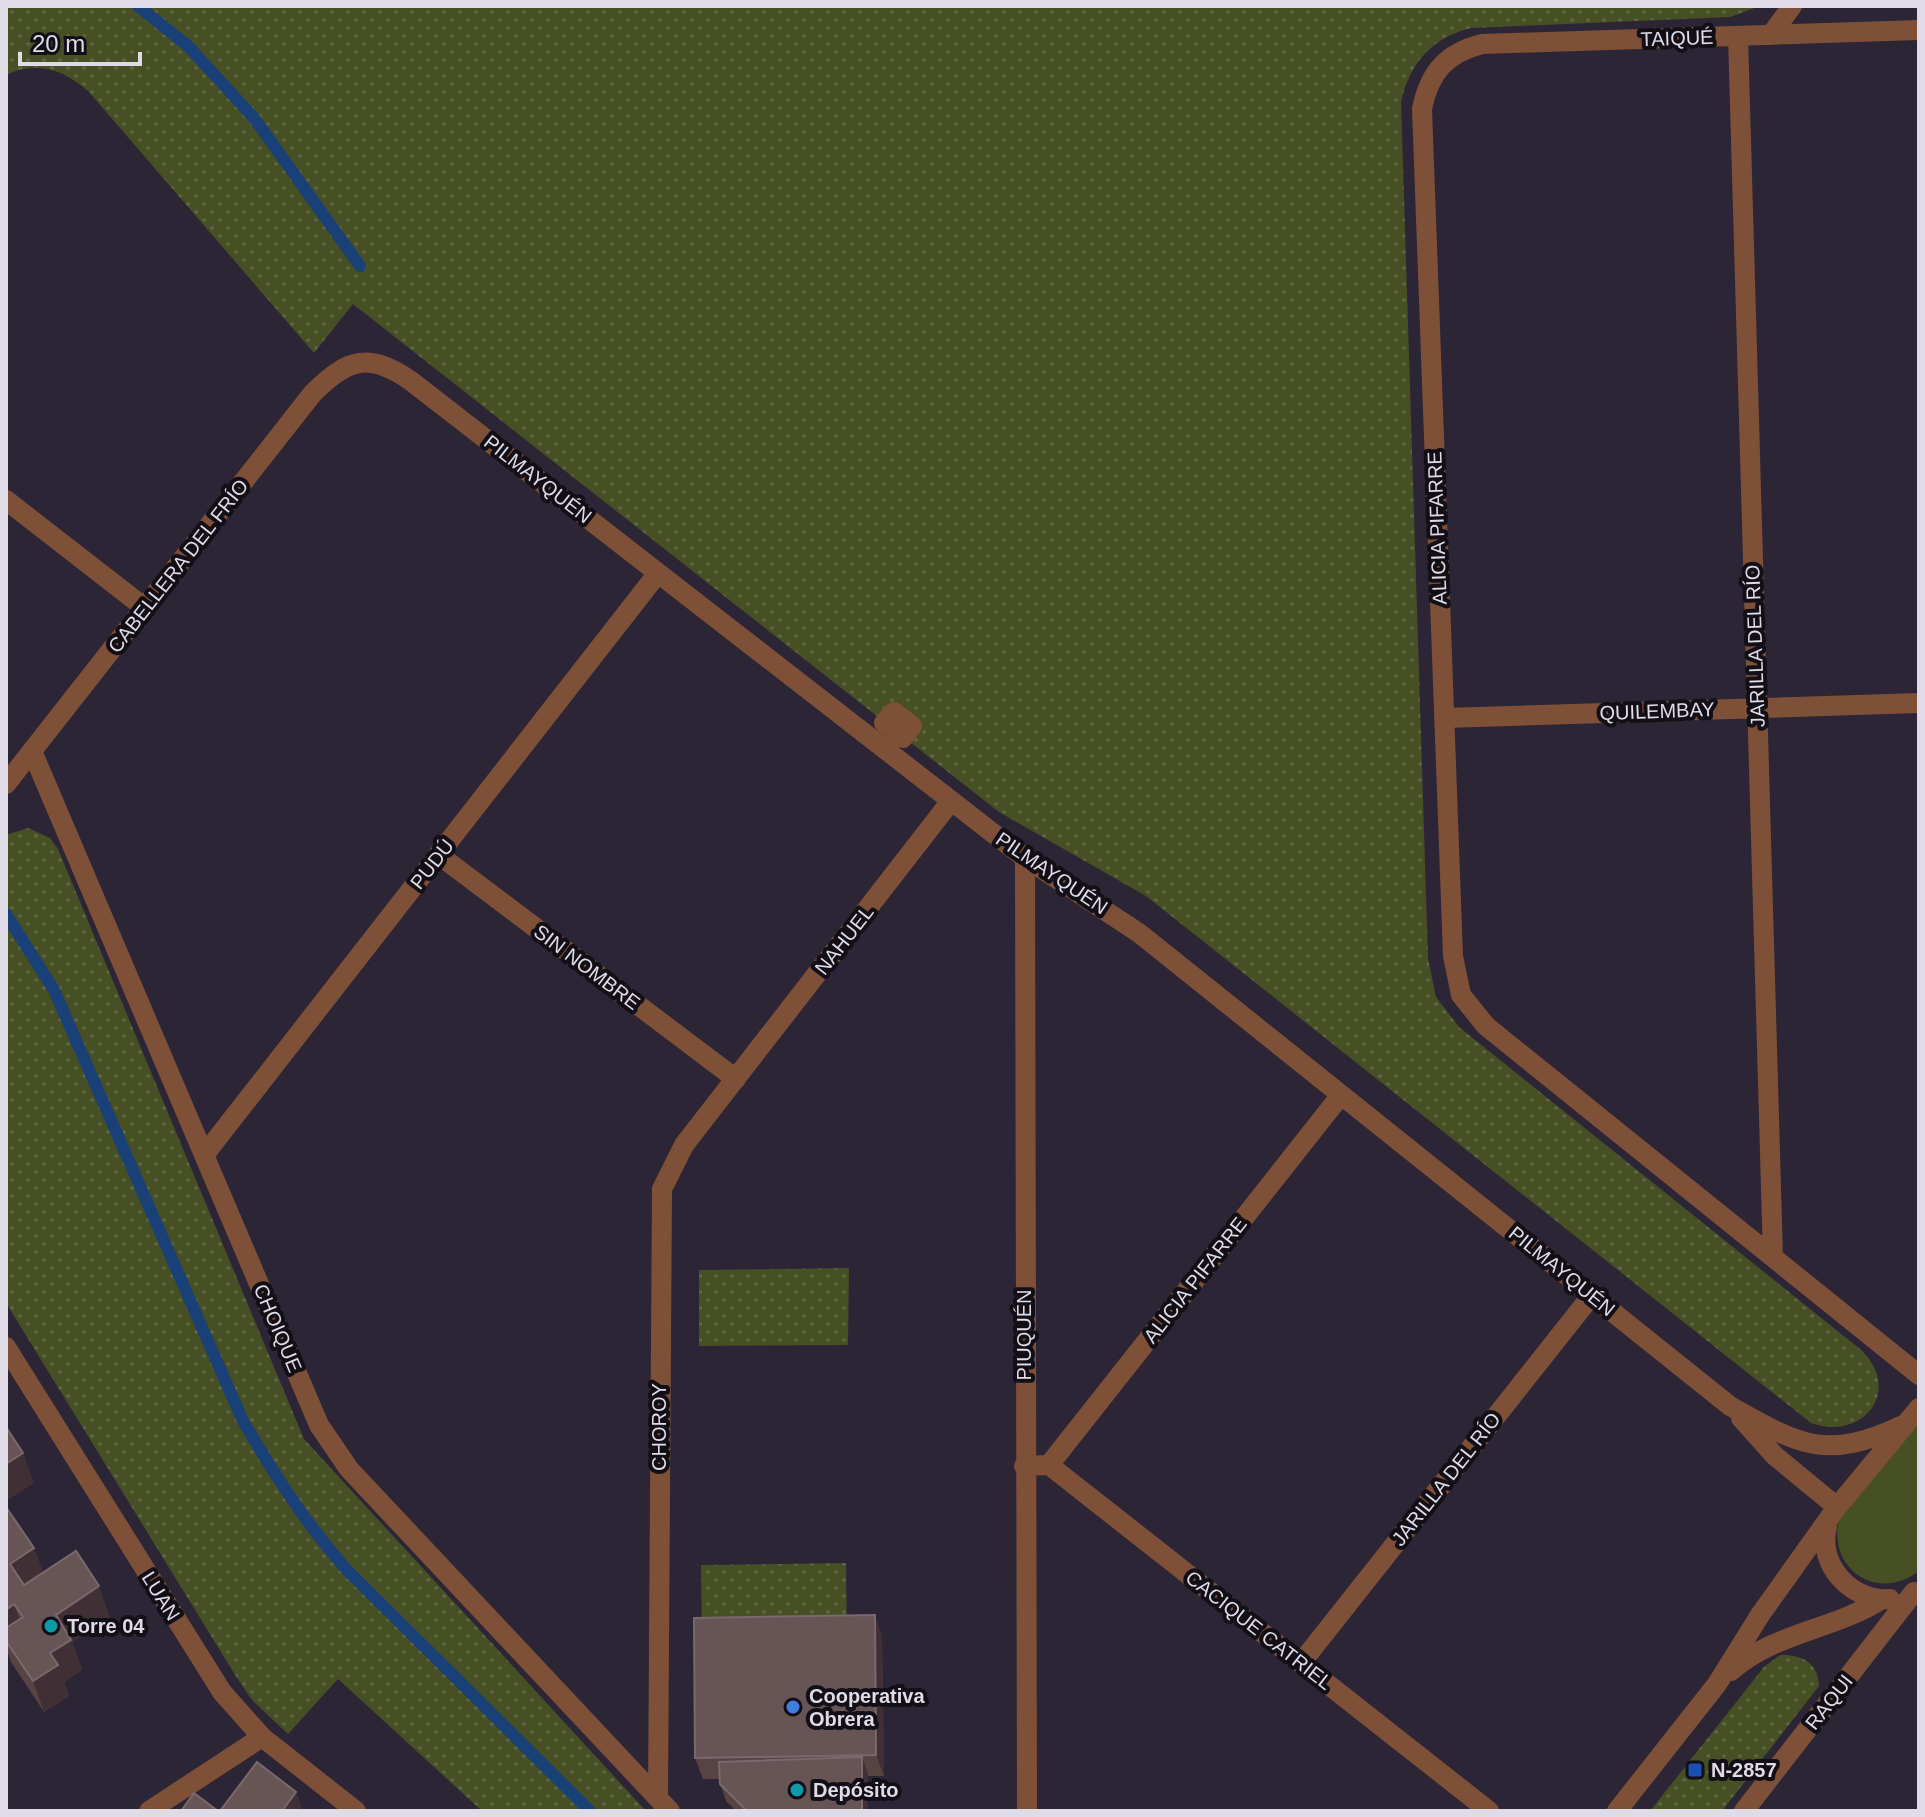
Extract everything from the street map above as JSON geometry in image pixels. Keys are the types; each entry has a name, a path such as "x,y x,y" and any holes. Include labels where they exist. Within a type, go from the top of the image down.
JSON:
{"street":[{"path":"1771,35 1792,6"},
{"name":"TAIQUÉ","path":"1441,64 1453,54 1482,44 1919,30"},
{"name":"JARILLA DEL RÍO","path":"1738,36 1773,1257"},
{"name":"ALICIA PIFARRE","path":"1441,64 1431,78 1422,109 1453,956 1461,995 1486,1026 1773,1257"},
{"name":"PILMAYQUÉN","path":"361,361 378,362 411,381 1025,858 1139,933 1730,1406 1833,1515"},
{"name":"CABELLERA DEL FRÍO","path":"6,784 313,393 328,379 361,361"},
{"path":"6,500 145,608"},
{"name":"PUDÚ","path":"205,1154 658,573"},
{"name":"QUILEMBAY","path":"1444,718 1919,703"},
{"name":"CHOIQUE","path":"32,751 319,1425 334,1448 664,1804"},
{"name":"NAHUEL","path":"736,1079 951,801"},
{"name":"SIN NOMBRE","path":"439,855 736,1079"},
{"name":"PIUQUÉN","path":"1025,858 1027,1811"},
{"name":"CHOROY","path":"664,1804 662,1189 684,1145 736,1079"},
{"name":"ALICIA PIFARRE","path":"1049,1465 1341,1095"},
{"path":"1773,1257 1919,1375"},
{"name":"JARILLA DEL RÍO","path":"1301,1663 1592,1295"},
{"name":"LUAN","path":"6,1347 214,1680 262,1737 356,1811"},
{"name":"PILMAYQUÉN","path":"1730,1406 1790,1436 1832,1447 1852,1446 1903,1425"},
{"name":"RAQUI","path":"1617,1811 1717,1684 1760,1615 1833,1515 1919,1408"},
{"path":"1024,1466 1049,1465"},
{"name":"CACIQUE CATRIEL","path":"1049,1465 1489,1811"},
{"path":"1833,1515 1824,1539 1831,1567 1855,1590 1882,1599"},
{"name":"RAQUI","path":"1717,1684 1750,1655 1769,1644 1845,1621 1882,1599 1916,1590"},
{"name":"RAQUI","path":"1744,1811 1916,1590"},
{"path":"149,1811 262,1737"}],"green space":[{"path":"6,6 1760,6 1730,17 1471,28 1444,38 1424,54 1405,88 1401,102 1428,958 1436,997 1459,1027 1860,1349 1873,1365 1878,1381 1878,1395 1872,1408 1861,1419 1847,1425 1830,1427 1811,1423 1146,896 999,812 353,304 314,353 89,92 70,78 50,70 29,68 6,75"},
{"path":"28,828 50,838 58,849 304,1439 646,1811 482,1811 338,1679 288,1734 252,1700 237,1678 6,1303 6,835"},
{"path":"849,1268 848,1345 699,1346 699,1270"},
{"path":"1919,1421 1919,1571 1903,1580 1873,1582 1859,1576 1848,1566 1837,1537 1839,1519"},
{"path":"846,1563 847,1637 702,1639 701,1565"},
{"path":"1780,1655 1802,1658 1816,1671 1819,1686 1722,1811 1650,1811 1764,1667"}],"building":[{"path":"6,1427 23,1453 6,1464"},
{"path":"6,1507 34,1548 10,1564 24,1585 76,1551 99,1586 56,1615 71,1640 50,1653 58,1665 33,1681 6,1641 6,1628 23,1617 14,1604 6,1610"},
{"name":"Cooperativa Obrera","path":"875,1615 876,1755 695,1758 694,1618"},
{"name":"Depósito","path":"862,1757 862,1811 747,1811 720,1784 719,1762"},
{"path":"257,1762 296,1792 282,1811 220,1811"},
{"path":"194,1793 218,1811 181,1811"}],"waterway":[{"path":"138,6 188,46 254,118 360,266"},
{"path":"6,914 54,990 243,1421 279,1479 304,1517 347,1570 590,1811"}],"place":[{"name":"Torre 04","path":"51,1626"},
{"name":"Cooperativa Obrera","path":"793,1707"},
{"name":"N-2857","path":"1695,1770"},
{"name":"Depósito","path":"797,1790"}]}
